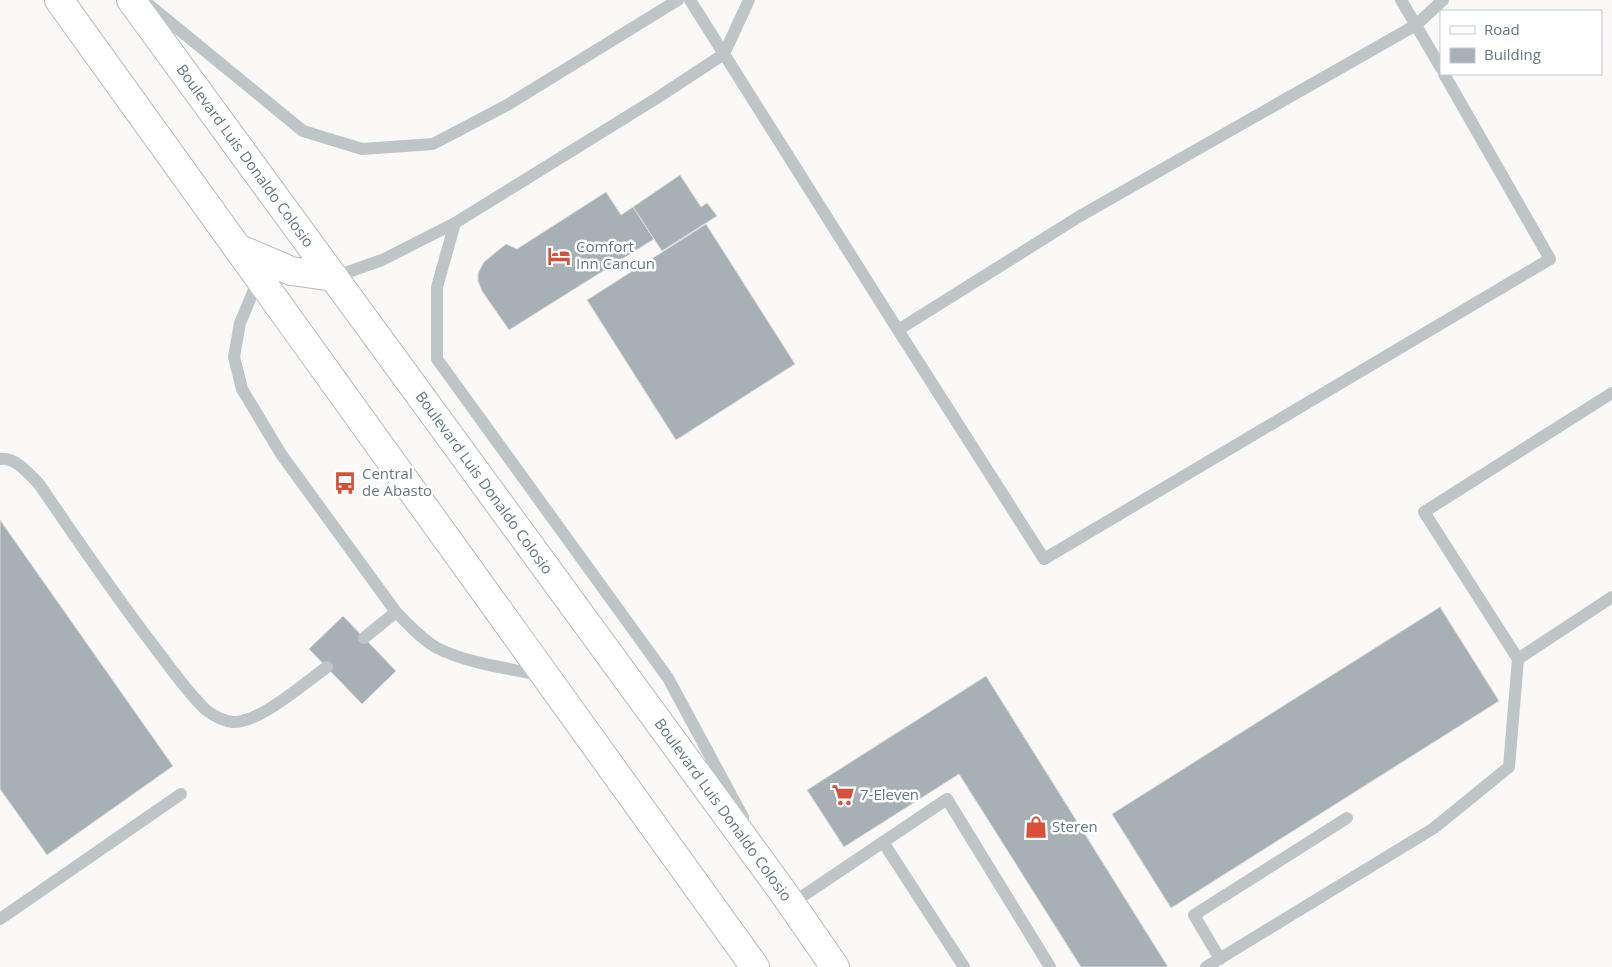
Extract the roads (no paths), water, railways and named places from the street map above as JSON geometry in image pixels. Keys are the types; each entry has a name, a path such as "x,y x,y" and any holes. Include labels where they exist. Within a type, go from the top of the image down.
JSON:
{"main road":[{"path":"59,0 755,967"},
{"name":"Boulevard Luis Donaldo Colosio","path":"131,0 787,898 835,967"},
{"path":"240,249 291,271 334,277"}],"lane":[{"path":"143,0 304,131 362,149 433,144 508,104 678,0"},
{"path":"690,0 1044,559 1550,259 1445,75"},
{"path":"334,277 382,260 455,224 724,54 749,0"},
{"path":"1401,0 1440,66"},
{"path":"898,330 1080,216 1416,25 1443,0"},
{"path":"455,224 437,287 438,359 668,678 787,898 883,842 947,800 1050,967"},
{"path":"259,278 240,323 234,357 242,389 281,454 396,612 416,634 437,648 474,661 546,677"},
{"path":"1206,967 1434,828 1509,767 1518,659 1424,512 1612,394"},
{"path":"0,459 20,465 38,484 133,619 202,706 219,719 234,722 248,720 260,714 327,667"},
{"path":"1518,659 1612,597"},
{"path":"364,638 396,612"},
{"path":"0,919 181,794"},
{"path":"1220,959 1194,915 1348,818"},
{"path":"883,842 964,967"}],"place":[{"name":"Comfort Inn Cancun","path":"559,256"},
{"name":"Central de Abasto","path":"345,483"},
{"name":"7-Eleven","path":"843,795"},
{"name":"Steren","path":"1036,827"}]}
